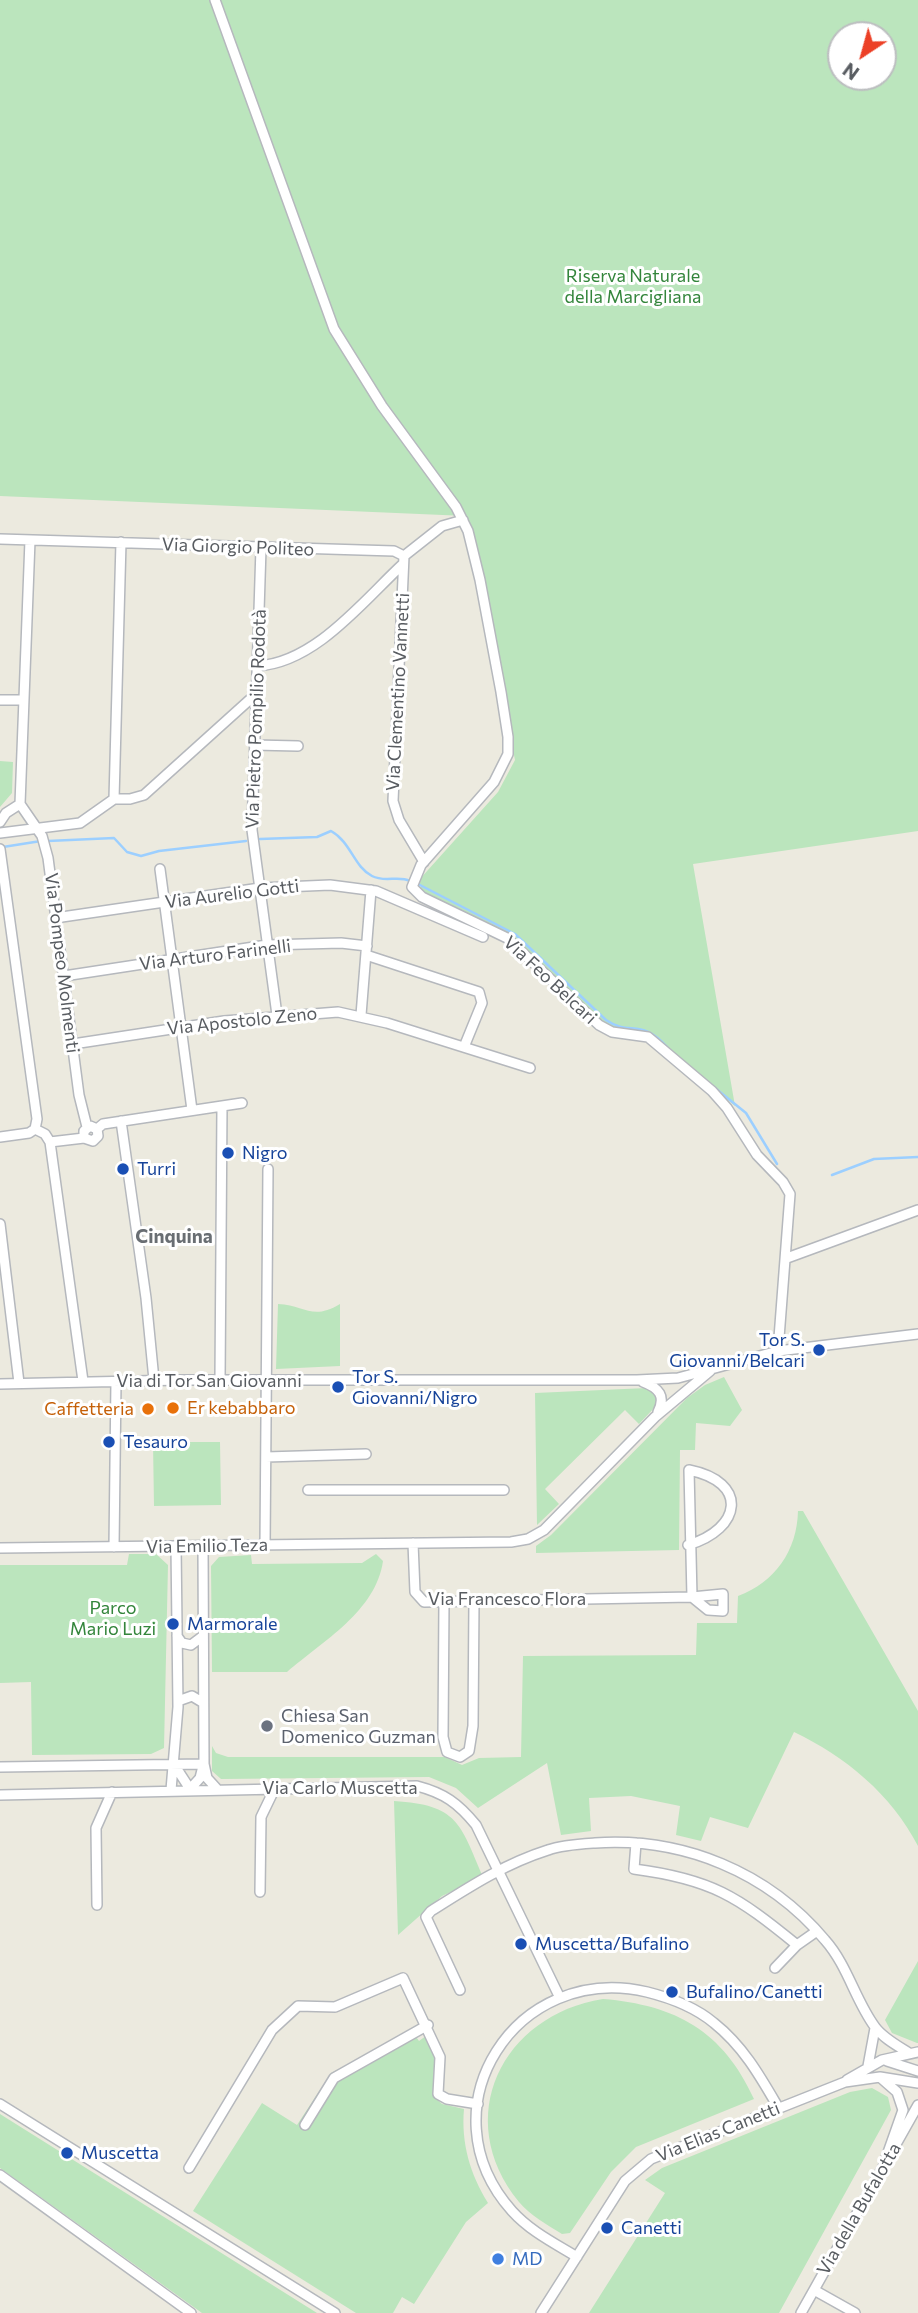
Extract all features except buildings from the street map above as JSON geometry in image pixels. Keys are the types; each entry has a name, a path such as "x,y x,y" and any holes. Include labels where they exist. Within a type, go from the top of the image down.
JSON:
{"street":[{"path":"215,0 334,330 382,405 463,520 480,580 509,747 506,761 494,782 424,862 412,884 425,898 421,908"},
{"path":"257,666 287,660 328,633 403,560 446,524 463,520"},
{"name":"Via Giorgio Politeo","path":"0,539 394,551 403,560"},
{"path":"0,822 6,813 20,804 30,540"},
{"path":"114,799 121,542"},
{"name":"Via Pietro Pompilio Rodotà","path":"261,548 252,830 277,1015"},
{"name":"Via Clementino Vannetti","path":"403,560 393,801 399,820 424,862"},
{"path":"0,833 80,823 114,799 130,799 144,794 256,694"},
{"path":"0,700 24,700"},
{"path":"254,745 298,746"},
{"name":"Via Pompeo Molmenti","path":"20,804 37,829 47,851 82,1116 92,1128"},
{"path":"0,849 35,1107 35,1129"},
{"path":"160,869 192,1110"},
{"name":"Via Aurelio Gotti","path":"55,918 260,888 316,884 371,890 421,908 483,937"},
{"path":"360,1015 371,890"},
{"name":"Via Feo Belcari","path":"425,898 507,938 599,1025 612,1032 648,1037 717,1096 757,1155 788,1190 790,1199 787,1258 778,1352"},
{"name":"Via Arturo Farinelli","path":"64,976 267,946 341,943 479,992 482,1003 464,1047"},
{"name":"Via Apostolo Zeno","path":"72,1044 277,1015 331,1012 360,1015 530,1069"},
{"path":"50,1142 85,1138 91,1142 96,1140 92,1128 101,1124 242,1103"},
{"path":"220,1380 222,1106"},
{"path":"121,1121 146,1298 154,1380"},
{"path":"0,1137 30,1133 35,1129"},
{"path":"35,1129 47,1136 50,1142 83,1381"},
{"path":"265,1545 268,1170"},
{"path":"787,1258 918,1210"},
{"path":"0,1224 19,1383"},
{"name":"Via di Tor San Giovanni","path":"0,1384 154,1380 678,1378 778,1352 918,1334"},
{"path":"413,1543 528,1539 544,1530 655,1417 714,1368"},
{"path":"638,1380 655,1386 661,1393 662,1403 655,1417"},
{"path":"114,1547 116,1381"},
{"path":"266,1457 366,1454"},
{"path":"689,1470 710,1474 721,1481 731,1505 729,1520 709,1539 688,1545 689,1470"},
{"path":"308,1490 504,1490"},
{"name":"Via Emilio Teza","path":"0,1548 413,1543"},
{"name":"Via Francesco Flora","path":"413,1543 415,1592 419,1599 444,1601 692,1597 688,1545"},
{"path":"172,1790 178,1701 176,1546"},
{"path":"203,1546 204,1764 207,1778 217,1789"},
{"path":"444,1601 443,1737 447,1752 460,1757 470,1751 473,1726 474,1601"},
{"path":"177,1636 182,1643 191,1645 203,1636"},
{"path":"178,1701 192,1696 202,1702"},
{"path":"175,1764 190,1789 200,1778 204,1764"},
{"path":"0,1767 204,1764"},
{"name":"Via Carlo Muscetta","path":"0,1795 417,1786 435,1791 460,1806 476,1825 559,1996"},
{"path":"260,1892 261,1817 275,1788"},
{"path":"97,1905 96,1828 112,1792"},
{"path":"636,1843 634,1869 681,1875 709,1885 749,1905 797,1945"},
{"path":"460,1990 426,1917 430,1911 497,1869 551,1849 636,1843 696,1853 721,1862 774,1893 817,1931 846,1968 875,2028 913,2052"},
{"path":"775,1968 797,1945 817,1931"},
{"path":"189,2168 272,2030 298,2006 335,2007 403,1978 428,2025 440,2057 438,2094 447,2099 478,2104"},
{"path":"577,2257 526,2224 500,2194 481,2150 478,2104 488,2068 501,2044 527,2016 559,1996 582,1989 618,1986 658,1995 695,2010 739,2047 778,2107"},
{"path":"305,2125 334,2078 428,2025"},
{"path":"868,2066 875,2028"},
{"path":"845,2082 868,2066 913,2052"},
{"path":"883,2060 902,2063 918,2071"},
{"path":"845,2082 880,2077 918,2083"},
{"path":"880,2077 897,2092 903,2110 901,2122 887,2147 884,2166"},
{"name":"Via Elias Canetti","path":"541,2313 625,2181 644,2163 845,2082"},
{"path":"0,2104 335,2313"},
{"name":"Via della Bufalotta","path":"801,2313 918,2105"},
{"path":"0,2175 191,2313"},
{"path":"814,2290 855,2313"}],"green space":[{"name":"Riserva Naturale della Marcigliana","path":"0,0 918,0 918,831 693,864 735,1106 665,1048 612,1029 586,1010 511,935 422,892 419,880 498,792 515,760 466,516 0,496"},
{"path":"0,761 13,762 12,793 0,807"},
{"path":"278,1304 315,1312 340,1304 340,1366 276,1369"},
{"path":"724,1377 742,1410 730,1426 696,1423 695,1450 680,1450 679,1550 536,1553 536,1546 551,1535 687,1398 705,1385"},
{"path":"647,1388 657,1397 655,1407 639,1424 625,1410 545,1489 559,1504 537,1525 535,1393"},
{"path":"153,1442 220,1442 221,1505 154,1506"},
{"path":"798,1511 803,1511 918,1711 918,1846 895,1810 865,1779 832,1753 794,1732 748,1828 710,1817 701,1841 676,1835 680,1806 631,1796 589,1798 591,1831 561,1835 547,1763 478,1808 456,1788 429,1777 221,1779 212,1771 212,1746 216,1753 228,1757 445,1757 462,1765 479,1758 521,1757 523,1656 696,1655 697,1623 737,1623 738,1596 763,1582 782,1563 797,1526"},
{"name":"Parco Mario Luzi","path":"129,1554 156,1554 168,1565 164,1748 151,1754 32,1755 31,1682 0,1683 0,1565 127,1565"},
{"path":"376,1554 383,1561 378,1579 359,1610 346,1624 287,1672 212,1672 211,1566 219,1557 251,1555 252,1564 362,1563"},
{"path":"394,1801 432,1807 454,1820 462,1830 483,1877 442,1896 398,1935"},
{"path":"918,1961 917,2043 892,2033 885,2020"},
{"path":"603,1999 653,2008 675,2015 694,2026 712,2039 728,2056 742,2075 754,2099 636,2147 611,2172 570,2233 562,2234 523,2207 499,2170 489,2137 489,2105 498,2075 514,2048 538,2026 568,2009"},
{"path":"412,2031 419,2041 430,2033 440,2060 433,2096 442,2104 464,2109 468,2158 488,2203 466,2222 414,2304 402,2297 393,2313 356,2313 193,2211 262,2103 297,2125 331,2073"},
{"path":"872,2088 888,2097 891,2110 779,2313 589,2313 665,2193 645,2180 662,2168 850,2092"},
{"path":"0,2114 317,2313 202,2313 0,2168"}],"waterway":[{"path":"260,839 317,837 331,831 343,841 361,867 372,876 410,881"},
{"path":"48,841 114,838 127,852 141,856 159,851 246,841"},
{"path":"3,847 41,841"},
{"path":"416,883 515,934 606,1020 615,1025 650,1033 668,1048"},
{"path":"694,1071 746,1113 777,1164"},
{"path":"832,1175 874,1159 918,1157"}],"place":[{"name":"Nigro","path":"228,1153"},
{"name":"Turri","path":"123,1169"},
{"name":"Tor S. Giovanni/Belcari","path":"819,1350"},
{"name":"Tor S. Giovanni/Nigro","path":"338,1387"},
{"name":"Er kebabbaro","path":"173,1408"},
{"name":"Caffetteria","path":"148,1409"},
{"name":"Tesauro","path":"109,1442"},
{"name":"Marmorale","path":"173,1624"},
{"name":"Chiesa San Domenico Guzman","path":"267,1726"},
{"name":"Muscetta/Bufalino","path":"521,1944"},
{"name":"Bufalino/Canetti","path":"672,1992"},
{"name":"Muscetta","path":"67,2153"},
{"name":"Canetti","path":"607,2228"},
{"name":"MD","path":"498,2259"}],"district":[{"name":"Cinquina","path":"174,1237"}]}
